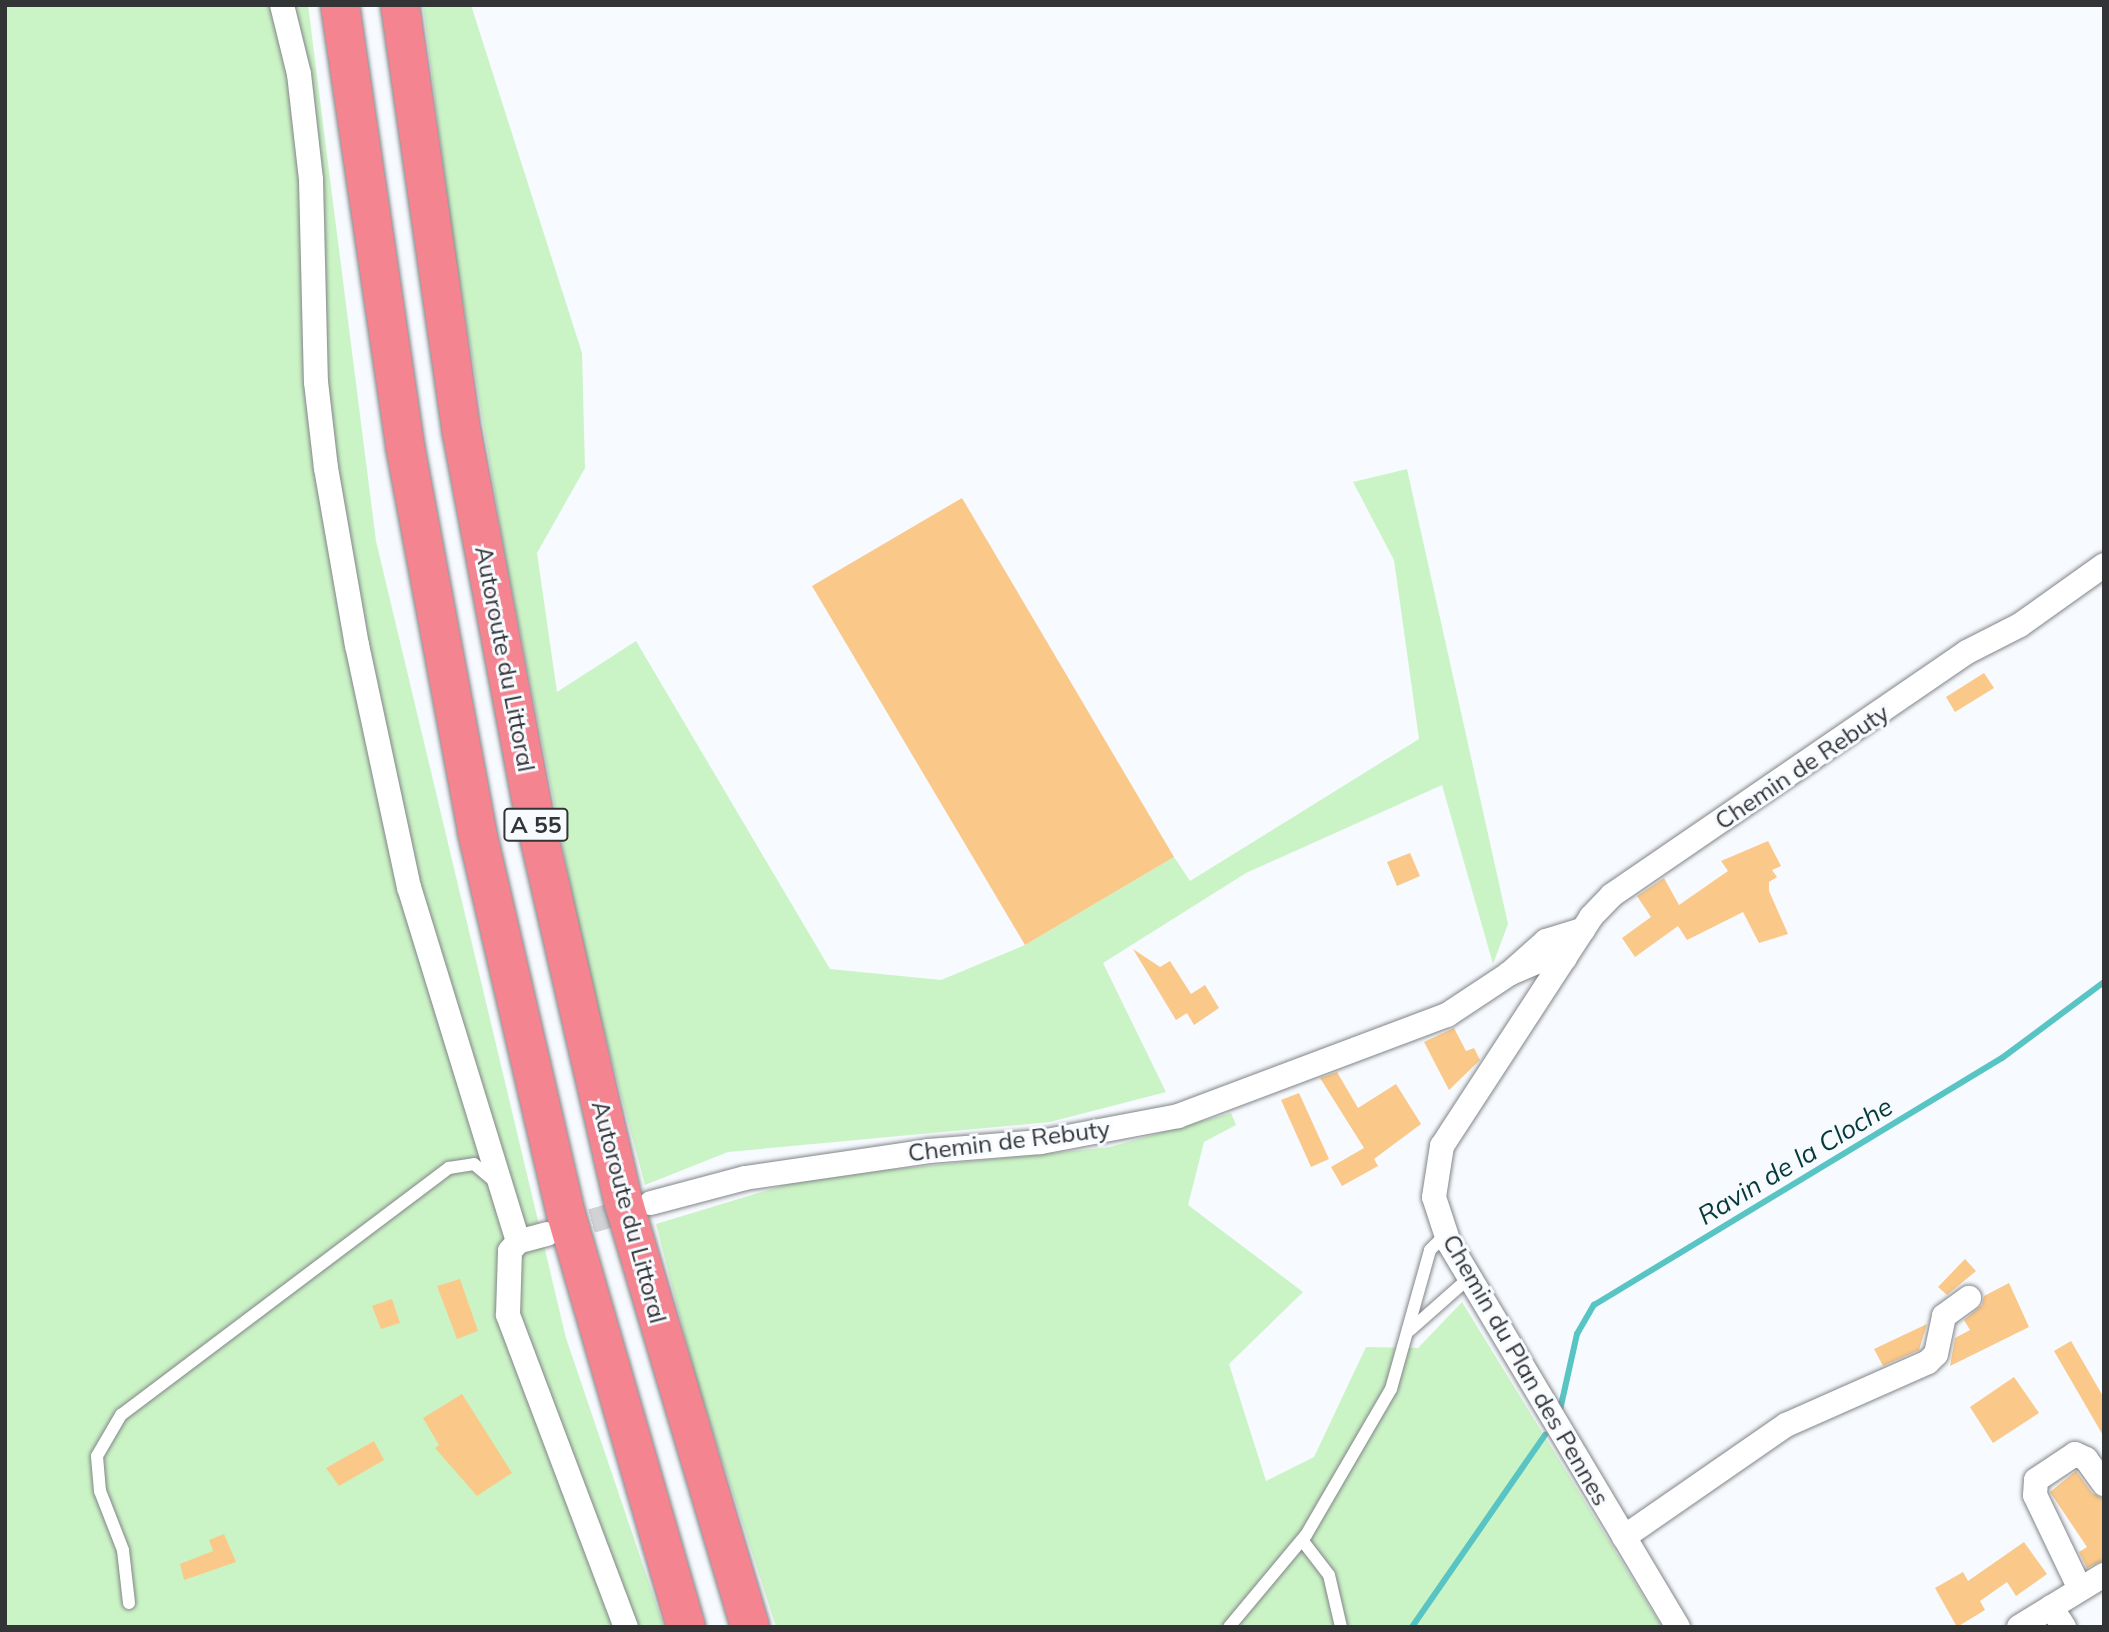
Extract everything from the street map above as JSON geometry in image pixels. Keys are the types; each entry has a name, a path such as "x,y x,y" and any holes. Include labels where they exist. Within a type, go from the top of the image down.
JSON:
{"highway":[{"name":"A 55","path":"340,5 405,446 477,832 566,1214 686,1627"},
{"name":"Autoroute du Littoral","path":"400,5 462,434 536,824 624,1204 750,1627"}],"street":[{"path":"282,5 299,74 311,180 316,382 326,468 357,645 409,887 499,1189 518,1242 508,1264 508,1315 626,1627"},
{"name":"Chemin de Rebuty","path":"651,1203 745,1178 929,1151 1041,1142 1178,1116 1447,1015 1509,974 1546,941 1583,930 1612,895 1960,656 2020,625 2104,565"},
{"name":"Chemin du Plan des Pennes","path":"1583,930 1442,1146 1434,1197 1445,1236 1678,1627"},
{"name":"Chemin de Rebuty","path":"1509,974 1539,961 1565,958"},
{"path":"518,1242 547,1234"},
{"path":"1624,1537 1786,1424 1928,1362 1936,1354 1944,1316 1969,1298"},
{"path":"2080,1589 2035,1495 2036,1480 2075,1454 2087,1459 2104,1484"},
{"path":"2020,1627 2058,1617 2080,1589 2104,1575"}],"lane":[{"path":"129,1603 123,1550 100,1491 97,1456 121,1415 449,1168 483,1168 499,1189"},
{"path":"1229,1627 1302,1540 1391,1389 1410,1330 1430,1250 1445,1236"},
{"path":"1410,1330 1469,1278"},
{"path":"1302,1540 1329,1575 1341,1627"}],"green space":[{"path":"5,5 308,5 376,541 566,1338 664,1627 5,1627"},
{"path":"423,5 471,5 582,353 585,468 537,553 557,692 636,641 830,969 941,980 1025,945 1174,857 1190,881 1419,739 1394,560 1353,482 1407,469 1508,924 1493,964 1442,785 1246,873 1103,963 1166,1092 1050,1122 728,1152 645,1185 586,964 506,561 452,235"},
{"path":"1231,1113 1236,1125 1204,1142 1188,1205 1303,1292 1229,1364 1266,1481 1314,1457 1366,1347 1418,1348 1462,1302 1662,1627 776,1627 695,1376 656,1224 808,1178 1110,1147"}],"building":[{"path":"962,498 1174,857 1025,945 812,586"},
{"path":"1984,673 1994,688 1955,712 1946,697"},
{"path":"1768,841 1781,866 1772,870 1777,877 1769,882 1769,891 1788,934 1759,943 1743,912 1687,940 1678,926 1635,957 1622,938 1651,917 1637,896 1664,878 1679,905 1728,871 1721,861"},
{"path":"1410,853 1420,876 1397,886 1387,862"},
{"path":"1133,949 1160,967 1170,961 1191,994 1205,985 1219,1008 1194,1025 1187,1013 1176,1020"},
{"path":"1454,1028 1466,1051 1474,1048 1480,1060 1449,1090 1424,1042"},
{"path":"1337,1072 1358,1108 1396,1084 1421,1124 1374,1159 1378,1166 1342,1186 1331,1167 1364,1148 1320,1078"},
{"path":"1299,1093 1329,1159 1311,1167 1281,1100"},
{"path":"1965,1259 1976,1271 1947,1295 1938,1287"},
{"path":"460,1279 478,1331 457,1339 437,1286"},
{"path":"2009,1283 2029,1327 1950,1366 1955,1338 1970,1330 1964,1320 1982,1305 1984,1296"},
{"path":"392,1299 400,1323 381,1329 372,1306"},
{"path":"1927,1324 1919,1350 1883,1366 1874,1349"},
{"path":"2071,1341 2104,1398 2104,1437 2054,1351"},
{"path":"2014,1377 2039,1413 1993,1443 1970,1407"},
{"path":"462,1394 512,1473 477,1496 435,1448 439,1445 423,1418"},
{"path":"374,1441 384,1460 339,1486 326,1468"},
{"path":"2076,1471 2092,1493 2104,1499 2104,1560 2087,1568 2079,1552 2087,1547 2050,1492"},
{"path":"224,1534 236,1562 184,1580 180,1564 213,1551 209,1540"},
{"path":"2024,1542 2047,1574 2016,1596 2007,1582 1980,1601 1985,1610 1957,1627 1935,1588 1963,1572 1968,1581"}],"waterway":[{"name":"Ravin de la Cloche","path":"1560,1410 1577,1334 1594,1305 2002,1058 2104,982"},
{"name":"Ravin de la Cloche","path":"1412,1627 1545,1435"}],"tunnel":[{"path":"557,1231 640,1207"}]}
